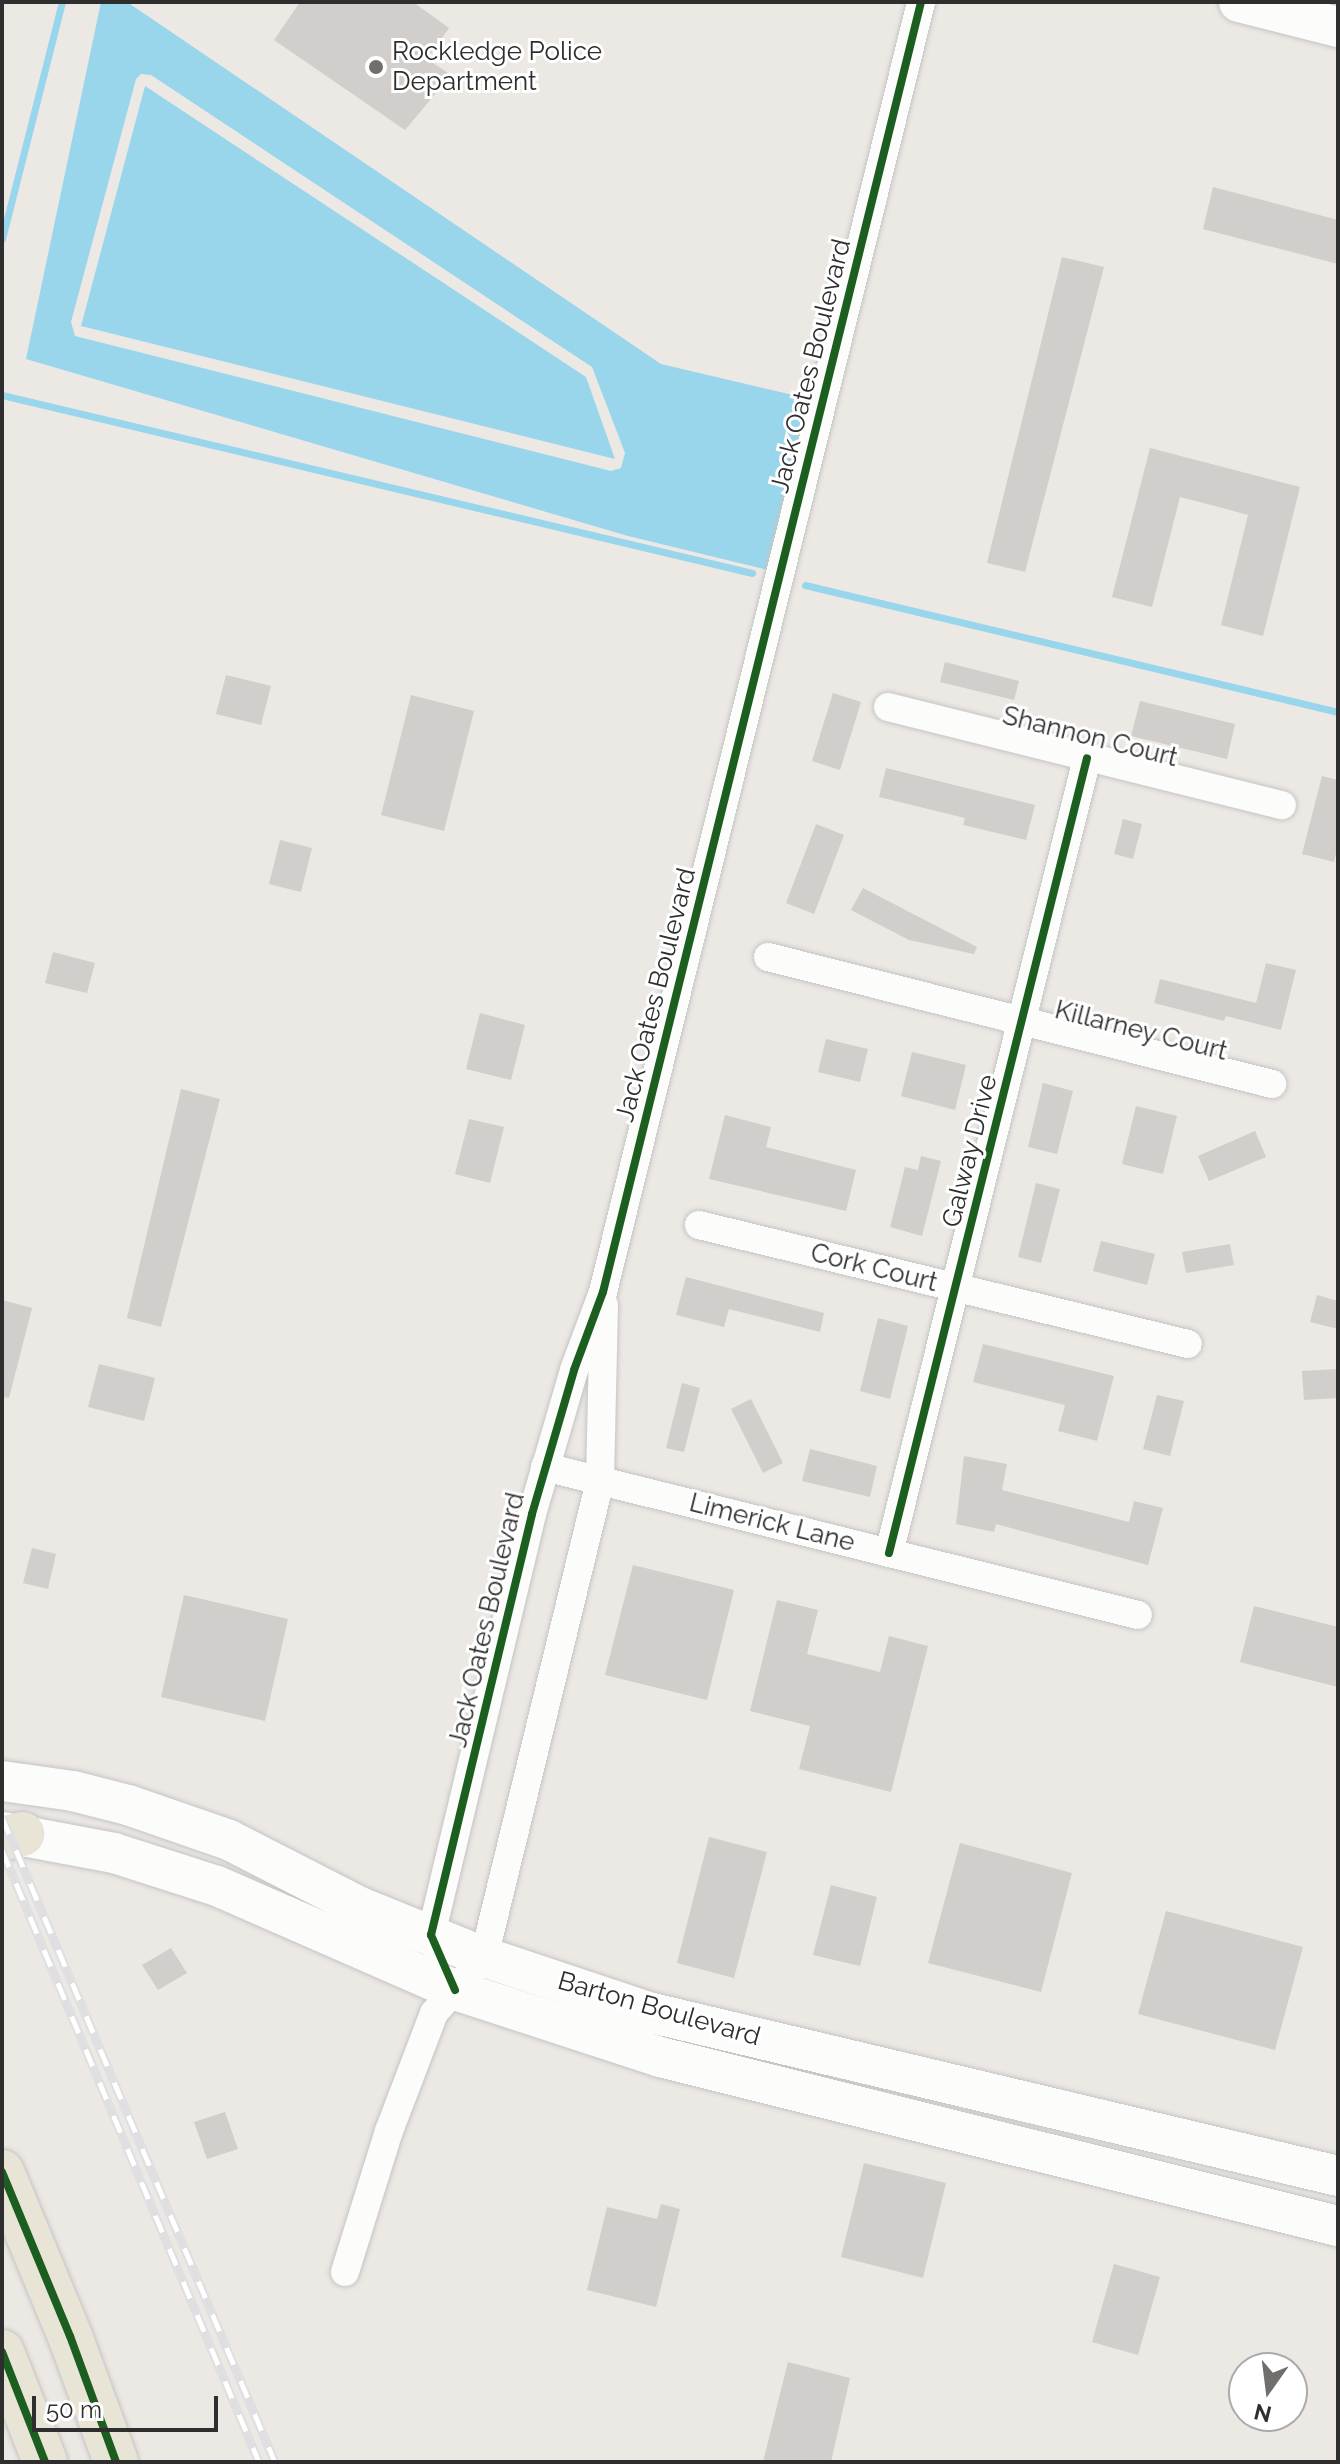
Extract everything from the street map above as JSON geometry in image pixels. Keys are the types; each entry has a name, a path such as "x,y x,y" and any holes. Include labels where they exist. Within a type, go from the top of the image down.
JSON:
{"main road":[{"path":"1239,2 1338,27"},
{"name":"Barton Boulevard","path":"2,1781 73,1791 128,1805 205,1832 360,1907 484,1957 648,2012 1338,2176"},
{"name":"Barton Boulevard","path":"9,1835 114,1853 217,1886 455,1990 660,2057 1338,2226"},
{"path":"772,2086 781,2043"},
{"path":"1087,2165 1097,2117"},
{"path":"2,2172 70,2336 116,2462"},
{"path":"2,2352 45,2462"}],"street":[{"name":"Jack Oates Boulevard","path":"431,1935 545,1467 574,1370 603,1292 921,2"},
{"name":"Shannon Court","path":"888,707 1282,805"},
{"name":"Galway Drive","path":"889,1553 1087,758"},
{"name":"Killarney Court","path":"768,957 1272,1084"},
{"name":"Cork Court","path":"699,1225 1188,1344"},
{"name":"Jack Oates Boulevard","path":"345,2272 389,2131 434,2013 484,1957 600,1481 605,1337 603,1292"},
{"name":"Limerick Lane","path":"545,1467 1138,1615"},
{"path":"431,1935 455,1990"}],"water":[{"path":"101,2 127,2 661,364 810,399 768,570 628,536 26,359","holes":["141,74 151,75 592,367 625,453 621,468 611,471 75,336 71,322 136,79"]},
{"path":"145,86 586,377 615,459 81,326"}],"building":[{"name":"Rockledge Police Department","path":"300,2 413,2 449,28 427,59 451,75 405,130 274,40"},
{"path":"1213,187 1338,220 1338,264 1203,229"},
{"path":"1062,257 1104,267 1025,572 987,563"},
{"path":"1150,448 1300,487 1263,636 1221,625 1248,515 1219,507 1180,497 1152,607 1112,597"},
{"path":"945,662 1019,681 1014,700 940,682"},
{"path":"226,675 271,686 261,725 216,714"},
{"path":"833,693 861,702 840,770 812,761"},
{"path":"411,695 474,711 444,831 381,815"},
{"path":"1140,701 1235,724 1227,759 1131,736"},
{"path":"886,768 1035,805 1026,840 963,825 965,818 879,797"},
{"path":"1322,776 1338,780 1338,845 1334,862 1302,854"},
{"path":"1123,819 1142,824 1133,859 1114,854"},
{"path":"816,824 844,835 814,914 786,903"},
{"path":"280,840 312,848 301,892 269,884"},
{"path":"863,888 977,947 974,954 909,940 851,910"},
{"path":"53,952 95,963 87,993 45,983"},
{"path":"1266,963 1296,970 1281,1030 1226,1016 1224,1021 1154,1003 1160,979 1256,1003"},
{"path":"480,1013 525,1025 511,1080 466,1069"},
{"path":"826,1039 868,1049 860,1082 818,1072"},
{"path":"912,1052 966,1065 955,1110 901,1096"},
{"path":"1043,1083 1073,1091 1057,1154 1028,1147"},
{"path":"181,1089 220,1099 161,1327 127,1318"},
{"path":"1136,1106 1177,1116 1163,1174 1122,1164"},
{"path":"725,1115 771,1127 766,1147 856,1170 846,1211 709,1179"},
{"path":"469,1119 504,1127 490,1183 455,1174"},
{"path":"1255,1131 1266,1157 1209,1181 1198,1156"},
{"path":"921,1156 941,1161 922,1236 890,1227 905,1167 918,1170"},
{"path":"1036,1183 1060,1189 1041,1263 1018,1257"},
{"path":"1101,1241 1155,1254 1147,1285 1093,1271"},
{"path":"1230,1244 1234,1265 1186,1273 1182,1252"},
{"path":"686,1277 824,1313 820,1332 729,1309 724,1327 676,1315"},
{"path":"1317,1295 1338,1301 1338,1329 1310,1322"},
{"path":"2,1300 32,1308 9,1398 2,1397"},
{"path":"878,1318 908,1326 890,1399 860,1391"},
{"path":"983,1344 1114,1376 1097,1441 1058,1431 1065,1405 973,1382"},
{"path":"99,1364 155,1378 144,1421 88,1407"},
{"path":"1338,1369 1338,1398 1304,1400 1302,1371"},
{"path":"682,1383 700,1388 684,1452 666,1448"},
{"path":"1157,1395 1184,1401 1170,1456 1143,1449"},
{"path":"751,1399 783,1463 763,1473 731,1409"},
{"path":"810,1449 877,1466 870,1497 802,1481"},
{"path":"964,1456 1007,1464 1002,1490 1129,1522 1134,1501 1163,1508 1148,1565 996,1524 994,1532 956,1524"},
{"path":"32,1548 56,1554 48,1589 23,1583"},
{"path":"633,1565 734,1590 707,1700 605,1675"},
{"path":"184,1595 288,1619 265,1721 161,1697"},
{"path":"777,1600 818,1610 807,1654 880,1672 889,1636 928,1646 891,1792 799,1769 810,1726 750,1711"},
{"path":"1254,1606 1338,1627 1338,1687 1240,1662"},
{"path":"709,1837 767,1852 734,1978 677,1963"},
{"path":"960,1843 1072,1873 1041,1992 928,1963"},
{"path":"831,1885 877,1897 860,1966 813,1955"},
{"path":"1166,1911 1303,1947 1275,2050 1138,2014"},
{"path":"171,1948 187,1973 158,1990 142,1965"},
{"path":"225,2112 238,2149 207,2159 194,2122"},
{"path":"864,2163 946,2183 923,2278 841,2257"},
{"path":"661,2204 680,2209 656,2307 587,2290 607,2207 657,2219"},
{"path":"1114,2264 1160,2277 1138,2355 1092,2342"},
{"path":"788,2362 850,2378 831,2462 763,2462"}],"waterway":[{"path":"2,239 62,2"},
{"path":"2,395 752,573"},
{"path":"805,585 1338,712"}],"railway":[{"path":"2,1817 275,2462"},
{"path":"2,1850 259,2462"}],"cycle path":[{"path":"455,1990 431,1935 532,1514 574,1370 603,1292 921,2"},
{"path":"889,1553 1087,758"},
{"path":"2,2172 70,2336 116,2462"},
{"path":"2,2352 45,2462"}],"place":[{"name":"Rockledge Police Department","path":"376,67"}]}
